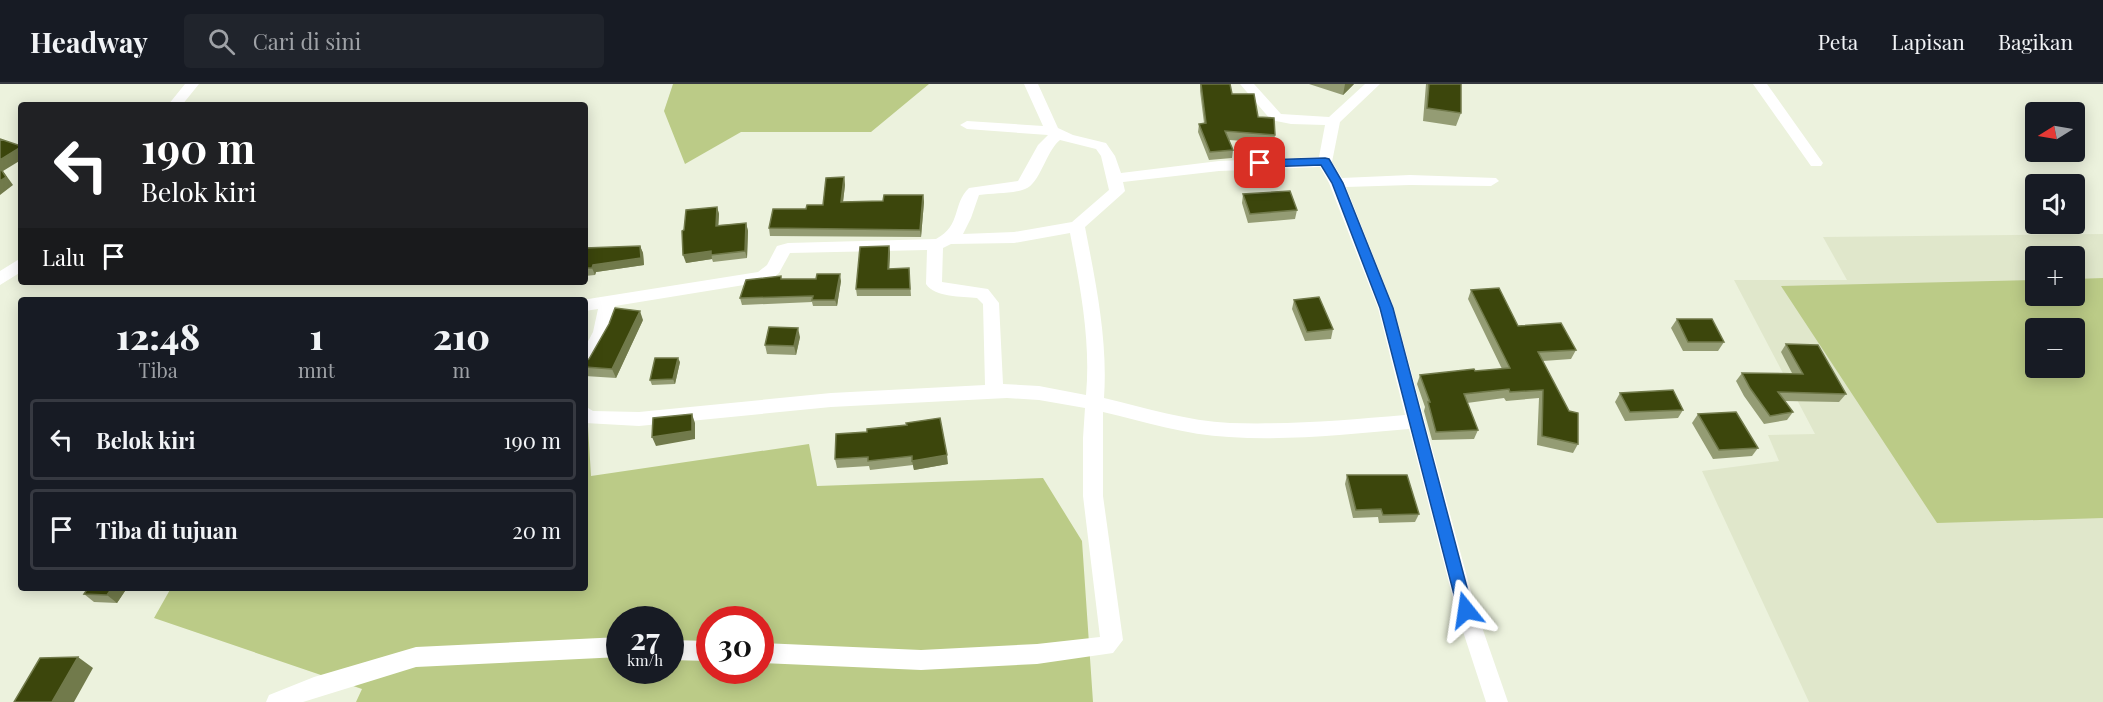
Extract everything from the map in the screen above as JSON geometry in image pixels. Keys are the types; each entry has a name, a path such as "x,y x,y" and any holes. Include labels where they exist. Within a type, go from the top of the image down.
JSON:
{"street":[{"path":"177,102 192,84"},
{"path":"1031,84 1054,133"},
{"path":"1247,84 1275,117 1291,120 1333,121"},
{"path":"1373,84 1333,121 1325,162 1337,183 1386,308 1466,610 1497,702"},
{"path":"1760,84 1816,163"},
{"path":"588,304 763,277 773,269 783,250 788,248 1027,238 1077,226 1117,191 1108,156 1101,146 1054,133 967,125"},
{"path":"994,392 991,303 982,293 940,288 934,284 943,242 961,228 970,195 974,191 1022,185 1027,181 1054,133"},
{"path":"1115,179 1143,174 1279,162 1325,162"},
{"path":"1337,183 1410,180 1491,181"},
{"path":"774,654 921,660 1037,654 1105,646 1112,640 1103,588 1093,496 1092,438 1097,371 1090,297 1077,226"},
{"path":"0,279 18,266"},
{"path":"588,357 602,332 608,301"},
{"path":"588,417 639,419 831,400 994,392 1039,393 1095,403 1182,424 1229,430 1311,430 1415,421"},
{"path":"277,702 314,687 416,657 606,648"}],"shaded area":[{"path":"2103,234 2103,702 1809,702 1702,471 1779,461 1768,435 1815,434 1734,280 1847,280 1823,237"}],"green space":[{"path":"673,84 929,84 871,132 741,132 685,164 664,111"},
{"path":"2103,278 2103,518 1937,523 1781,286 2025,280 2025,306 2085,306 2085,279"},
{"path":"588,426 591,476 809,444 817,486 1043,478 1082,541 1093,702 356,702 362,689 154,618 169,591 588,591"}],"building":[{"path":"1201,84 1230,84 1232,94 1254,94 1258,117 1274,118 1275,135 1225,131 1233,150 1210,152 1199,124 1206,123"},
{"path":"1429,84 1461,84 1461,113 1427,108"},
{"path":"0,139 18,145 18,149 0,160"},
{"path":"0,168 6,177 0,181"},
{"path":"844,177 841,202 883,201 884,195 923,195 920,230 769,228 773,209 806,209 807,205 823,205 826,178"},
{"path":"1290,191 1297,210 1250,214 1243,194"},
{"path":"717,207 716,226 746,223 745,251 711,255 711,251 683,255 682,231 686,210"},
{"path":"640,246 641,258 593,265 592,268 588,268 588,248"},
{"path":"889,246 888,269 909,268 910,289 856,289 860,247"},
{"path":"817,274 840,274 835,300 812,300 813,296 740,298 746,280 781,276 781,279 816,279"},
{"path":"1499,288 1518,326 1561,323 1576,350 1538,352 1569,411 1578,413 1578,444 1542,436 1543,390 1510,392 1509,389 1464,394 1478,430 1436,432 1428,402 1430,402 1420,375 1510,368 1471,290"},
{"path":"1319,297 1333,329 1307,332 1294,300"},
{"path":"615,308 640,311 612,369 588,367 588,360 609,324"},
{"path":"1677,319 1712,319 1724,342 1688,342"},
{"path":"769,327 798,328 794,346 765,345"},
{"path":"1786,344 1818,345 1846,394 1778,392 1793,412 1770,416 1742,373 1803,374"},
{"path":"655,358 678,358 673,379 650,380"},
{"path":"1673,390 1683,410 1630,412 1620,393"},
{"path":"1736,412 1758,448 1719,450 1698,414"},
{"path":"692,414 692,431 652,437 653,418"},
{"path":"940,418 947,455 912,461 912,456 868,461 868,457 835,459 836,434 867,432 867,429 907,425 906,423"},
{"path":"1347,475 1407,475 1419,514 1383,515 1381,509 1356,510"},
{"path":"86,591 110,591 107,595 84,594"},
{"path":"78,657 52,702 14,702 40,658"}],"route":[{"path":"1260,163 1325,162 1337,183 1386,308 1466,610"}]}
